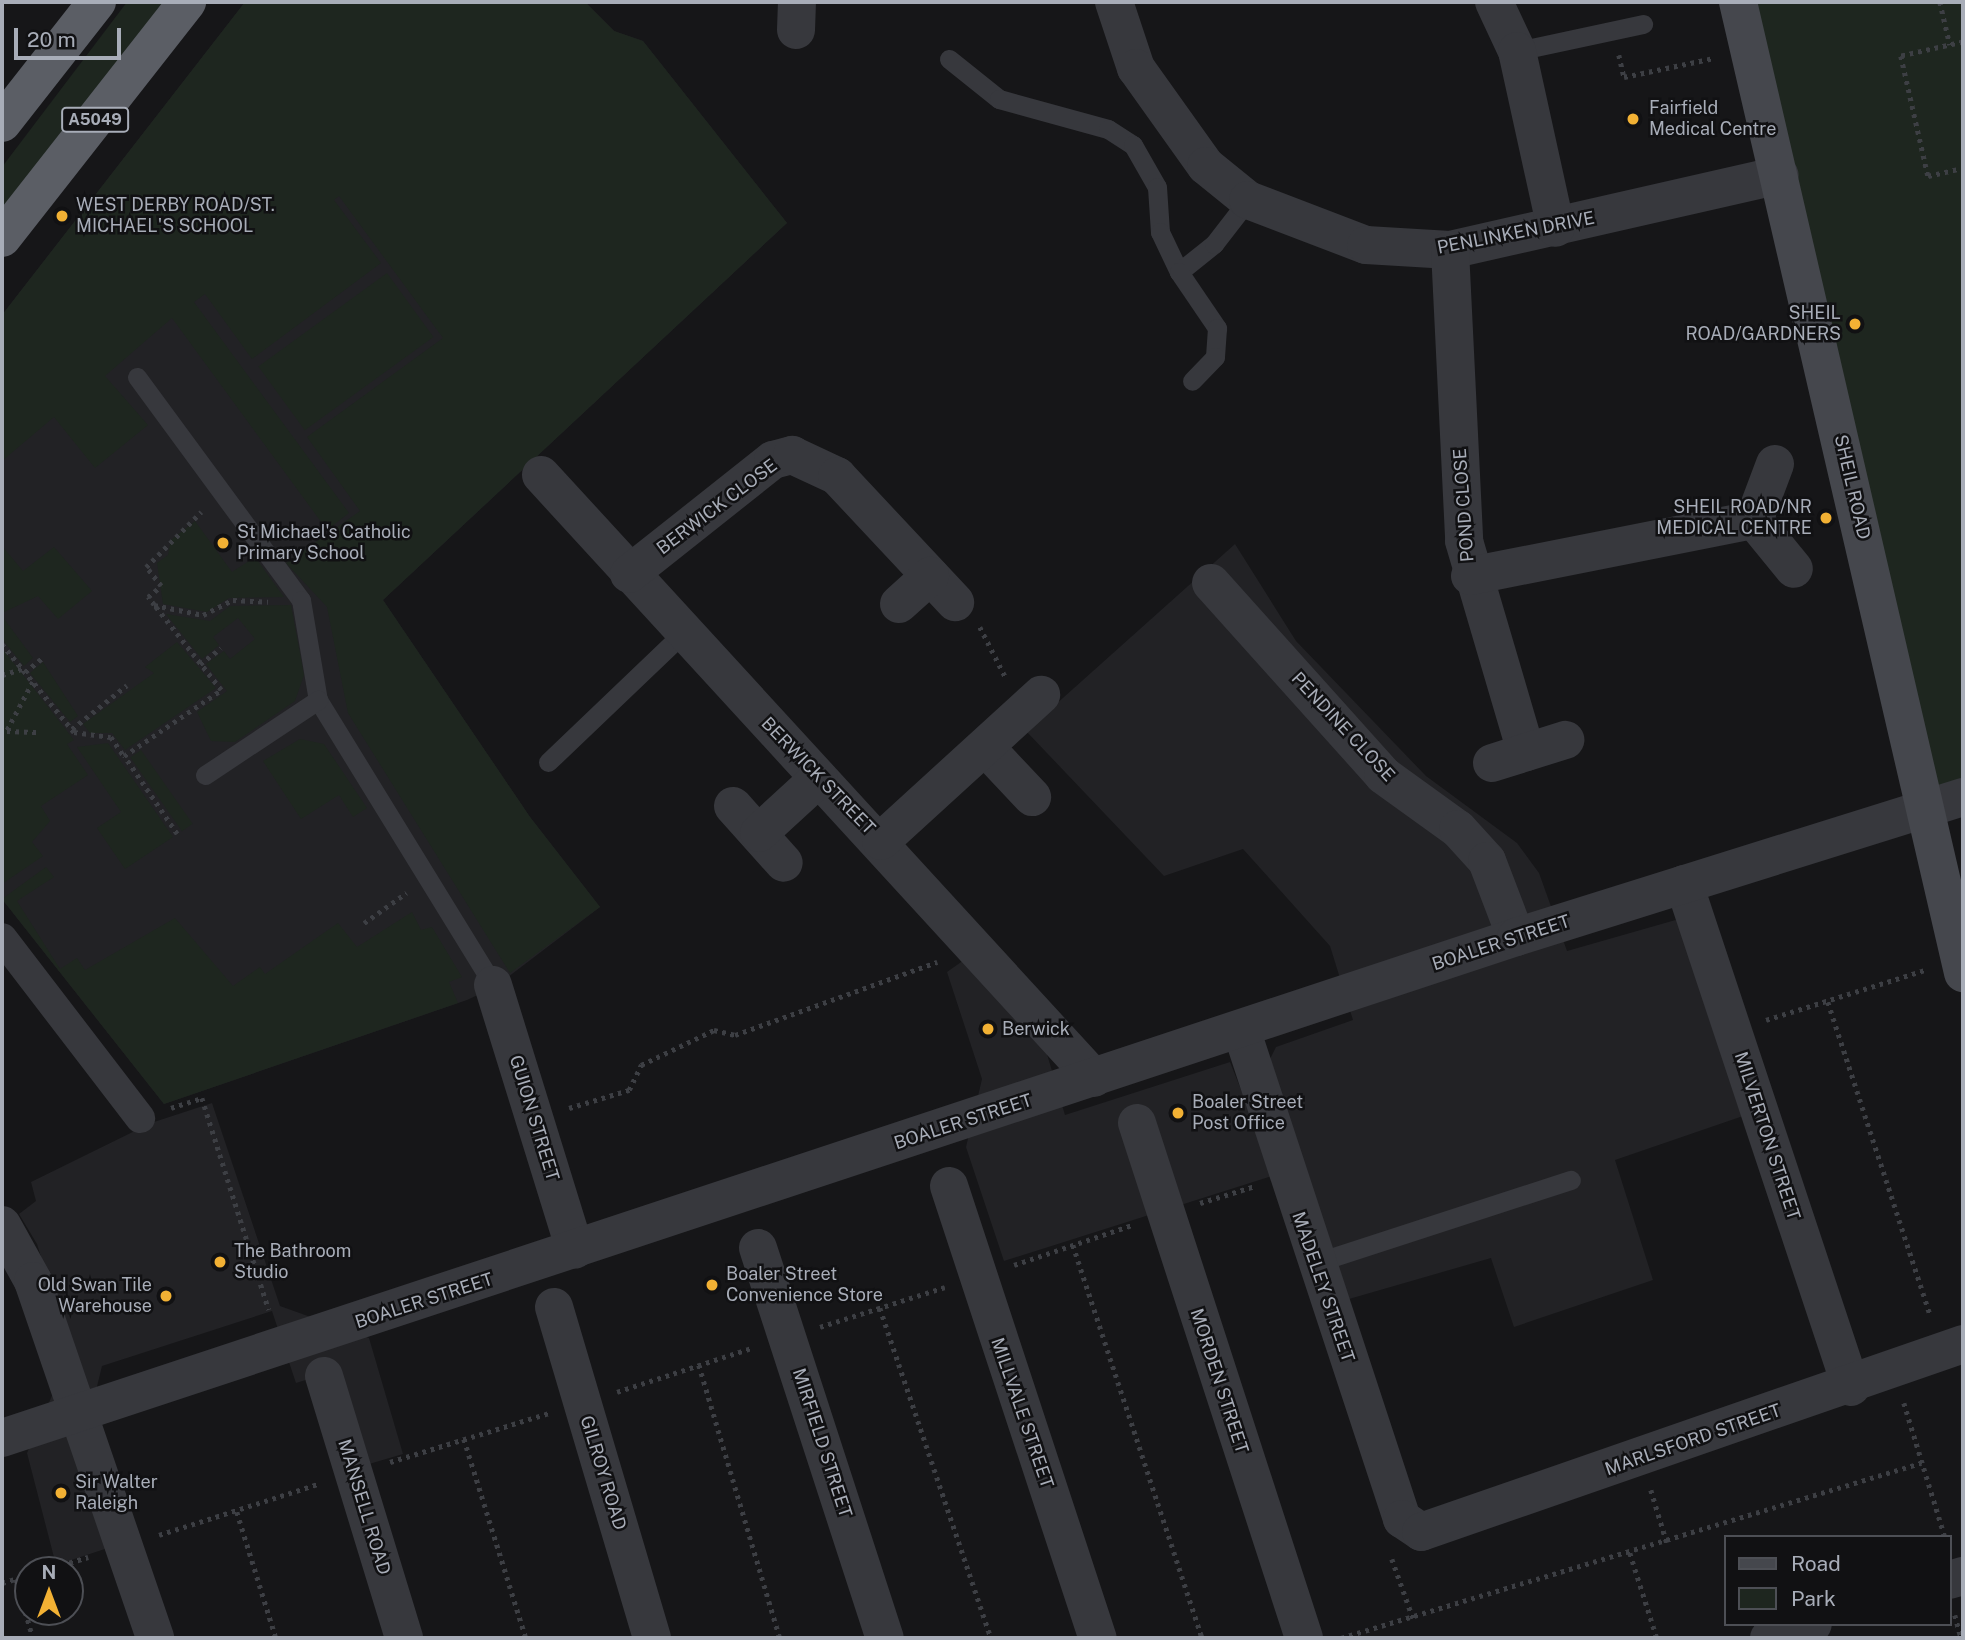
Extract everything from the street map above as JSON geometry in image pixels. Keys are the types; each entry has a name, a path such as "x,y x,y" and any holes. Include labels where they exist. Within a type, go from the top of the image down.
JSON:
{"highway":[{"path":"2,123 97,2"},
{"name":"A5049","path":"2,238 187,2"}],"main road":[{"name":"SHEIL ROAD","path":"1738,2 1962,966"}],"street":[{"name":"PENLINKEN DRIVE","path":"1114,2 1136,68 1173,128 1248,200 1366,245 1450,250 1780,175"},
{"path":"1494,2 1517,51 1556,228"},
{"name":"POND CLOSE","path":"1450,250 1470,576 1509,757 1565,740"},
{"name":"BERWICK CLOSE","path":"629,575 773,460 792,455 825,465 942,589"},
{"path":"1754,520 1776,464"},
{"name":"BERWICK STREET","path":"541,475 629,575 881,841 1094,1078"},
{"path":"1470,576 1754,520"},
{"path":"1754,520 1794,569"},
{"name":"PENDINE CLOSE","path":"1211,583 1383,775 1458,829 1487,861 1516,937"},
{"path":"899,604 942,589"},
{"path":"881,841 1034,703"},
{"path":"987,748 1032,797"},
{"path":"760,833 819,778"},
{"name":"BOALER STREET","path":"2,1438 1094,1078 1242,1032 1516,937 1924,807 1963,797"},
{"path":"733,806 760,833 784,863"},
{"name":"MILVERTON STREET","path":"1684,884 1851,1387"},
{"path":"2,938 141,1118"},
{"name":"GUION STREET","path":"493,985 575,1251"},
{"name":"MADELEY STREET","path":"1242,1032 1286,1176 1402,1519 1416,1529"},
{"name":"MORDEN STREET","path":"1137,1123 1304,1638"},
{"name":"MILLVALE STREET","path":"949,1186 1098,1638"},
{"path":"2,1225 12,1262 79,1414 126,1545 155,1638"},
{"name":"MIRFIELD STREET","path":"758,1248 885,1638"},
{"name":"GILROY ROAD","path":"554,1307 652,1638"},
{"name":"MARLSFORD STREET","path":"1416,1529 1641,1458 1851,1387 1953,1348"},
{"name":"MANSELL ROAD","path":"324,1376 404,1638"},
{"path":"1769,1638 1807,1626"}],"lane":[{"path":"1517,51 1643,24"},
{"path":"948,59 999,99 1108,129 1133,145 1157,187 1160,232 1179,272 1217,328 1215,358 1192,381"},
{"path":"1179,272 1213,244 1248,200"},
{"path":"137,377 221,496 301,600 318,700 493,985"},
{"path":"548,762 683,633"},
{"path":"205,775 318,700"},
{"path":"1315,1263 1571,1180"}],"path":[{"path":"1940,2 1950,45"},
{"path":"1613,31 1624,77 1750,52"},
{"path":"1963,42 1901,56 1928,176 1963,168"},
{"path":"124,756 221,690 148,597 162,586 146,567 165,551 164,542 221,496"},
{"path":"942,589 990,637 1012,692 1034,703"},
{"path":"154,605 204,615 233,600 275,601"},
{"path":"2,644 72,729 82,737 111,737 177,834"},
{"path":"200,664 221,648"},
{"path":"2,675 23,671 41,659"},
{"path":"33,682 6,731 41,732"},
{"path":"72,729 127,685"},
{"path":"365,923 415,886"},
{"path":"1732,1030 1962,966"},
{"path":"535,1118 629,1090 641,1065 714,1030 735,1035 908,973"},
{"path":"1828,1002 1953,1348"},
{"path":"141,1118 202,1098 281,1348"},
{"path":"126,1545 788,1338 1286,1176"},
{"path":"1073,1245 1202,1638"},
{"path":"880,1308 990,1638"},
{"path":"699,1365 780,1638"},
{"path":"1895,1371 1944,1535"},
{"path":"464,1439 526,1638"},
{"path":"1641,1458 1667,1543"},
{"path":"1341,1638 1667,1543 1921,1463"},
{"path":"237,1512 276,1638"},
{"path":"1413,1618 1392,1558 1416,1529"},
{"path":"1630,1553 1657,1638"}],"shaded area":[{"name":"St Michael's Catholic Primary School","path":"245,2 585,2 614,31 643,41 787,223 383,600 530,817 600,907 495,987 467,1000 164,1104 2,899 2,315"},
{"path":"1235,544 1296,641 1426,776 1517,843 1539,873 1567,951 1679,919 1746,1115 1615,1160 1653,1280 1514,1327 1491,1258 1349,1299 1270,1059 1276,1047 1353,1020 1330,946 1243,849 1164,876 1026,731"},
{"path":"964,960 1044,1044 1065,1115 1230,1062 1275,1175 1004,1261 966,1147 982,1079 947,972"},
{"path":"212,1103 280,1306 369,1338 403,1454 369,1464 341,1369 296,1383 272,1311 102,1366 82,1448 111,1547 84,1556 54,1556 27,1453 71,1352 37,1244 19,1214 36,1201 31,1182 151,1123"}],"green space":[{"path":"127,2 164,2 2,211 2,167"},
{"path":"245,2 585,2 614,31 643,41 787,223 383,600 530,817 600,907 510,973 348,713 327,607 286,563 360,511 307,437 443,338 339,196 334,200 381,263 252,359 205,294 194,302 349,513 327,530 172,318 105,376 148,425 95,468 54,417 2,461 2,315"},
{"path":"1738,2 1963,2 1963,797 1924,807"},
{"path":"387,273 433,337 305,430 258,366"},
{"path":"195,521 232,572 255,557 284,597 229,598 207,612 163,604 157,563 168,555 171,540"},
{"path":"2,546 23,571 54,547 92,591 58,619 38,596 2,613"},
{"path":"291,605 304,675 295,701 235,742 211,741 197,712 227,691 206,664 224,651 230,659 255,639 238,618 213,637 219,645 202,659 166,614 210,621 230,606"},
{"path":"2,616 33,658 24,666 2,639"},
{"path":"177,642 216,688 125,750 112,733 90,733 83,724 154,673 145,667"},
{"path":"2,648 74,740 67,744 88,775 41,806 50,821 32,842 43,856 2,884"},
{"path":"43,662 78,716 70,722 30,673"},
{"path":"300,739 324,744 367,808 353,817 339,795 301,819 263,761"},
{"path":"108,743 173,837 125,869 97,828 121,812 77,747"},
{"path":"141,750 193,824 182,831 130,757"},
{"path":"46,867 54,877 17,901 60,969 77,958 85,970 175,918 233,986 260,967 265,974 338,923 357,947 412,912 421,930 432,927 462,977 449,982 458,1003 164,1104 2,899"}],"place":[{"name":"Fairfield Medical Centre","path":"1633,119"},
{"name":"WEST DERBY ROAD/ST. MICHAEL'S SCHOOL","path":"62,216"},
{"name":"SHEIL ROAD/GARDNERS","path":"1855,324"},
{"name":"SHEIL ROAD/NR MEDICAL CENTRE","path":"1826,518"},
{"name":"St Michael's Catholic Primary School","path":"223,543"},
{"name":"Berwick","path":"988,1029"},
{"name":"Boaler Street Post Office","path":"1178,1113"},
{"name":"The Bathroom Studio","path":"220,1262"},
{"name":"Boaler Street Convenience Store","path":"712,1285"},
{"name":"Old Swan Tile Warehouse","path":"166,1296"},
{"name":"Sir Walter Raleigh","path":"61,1493"}]}
